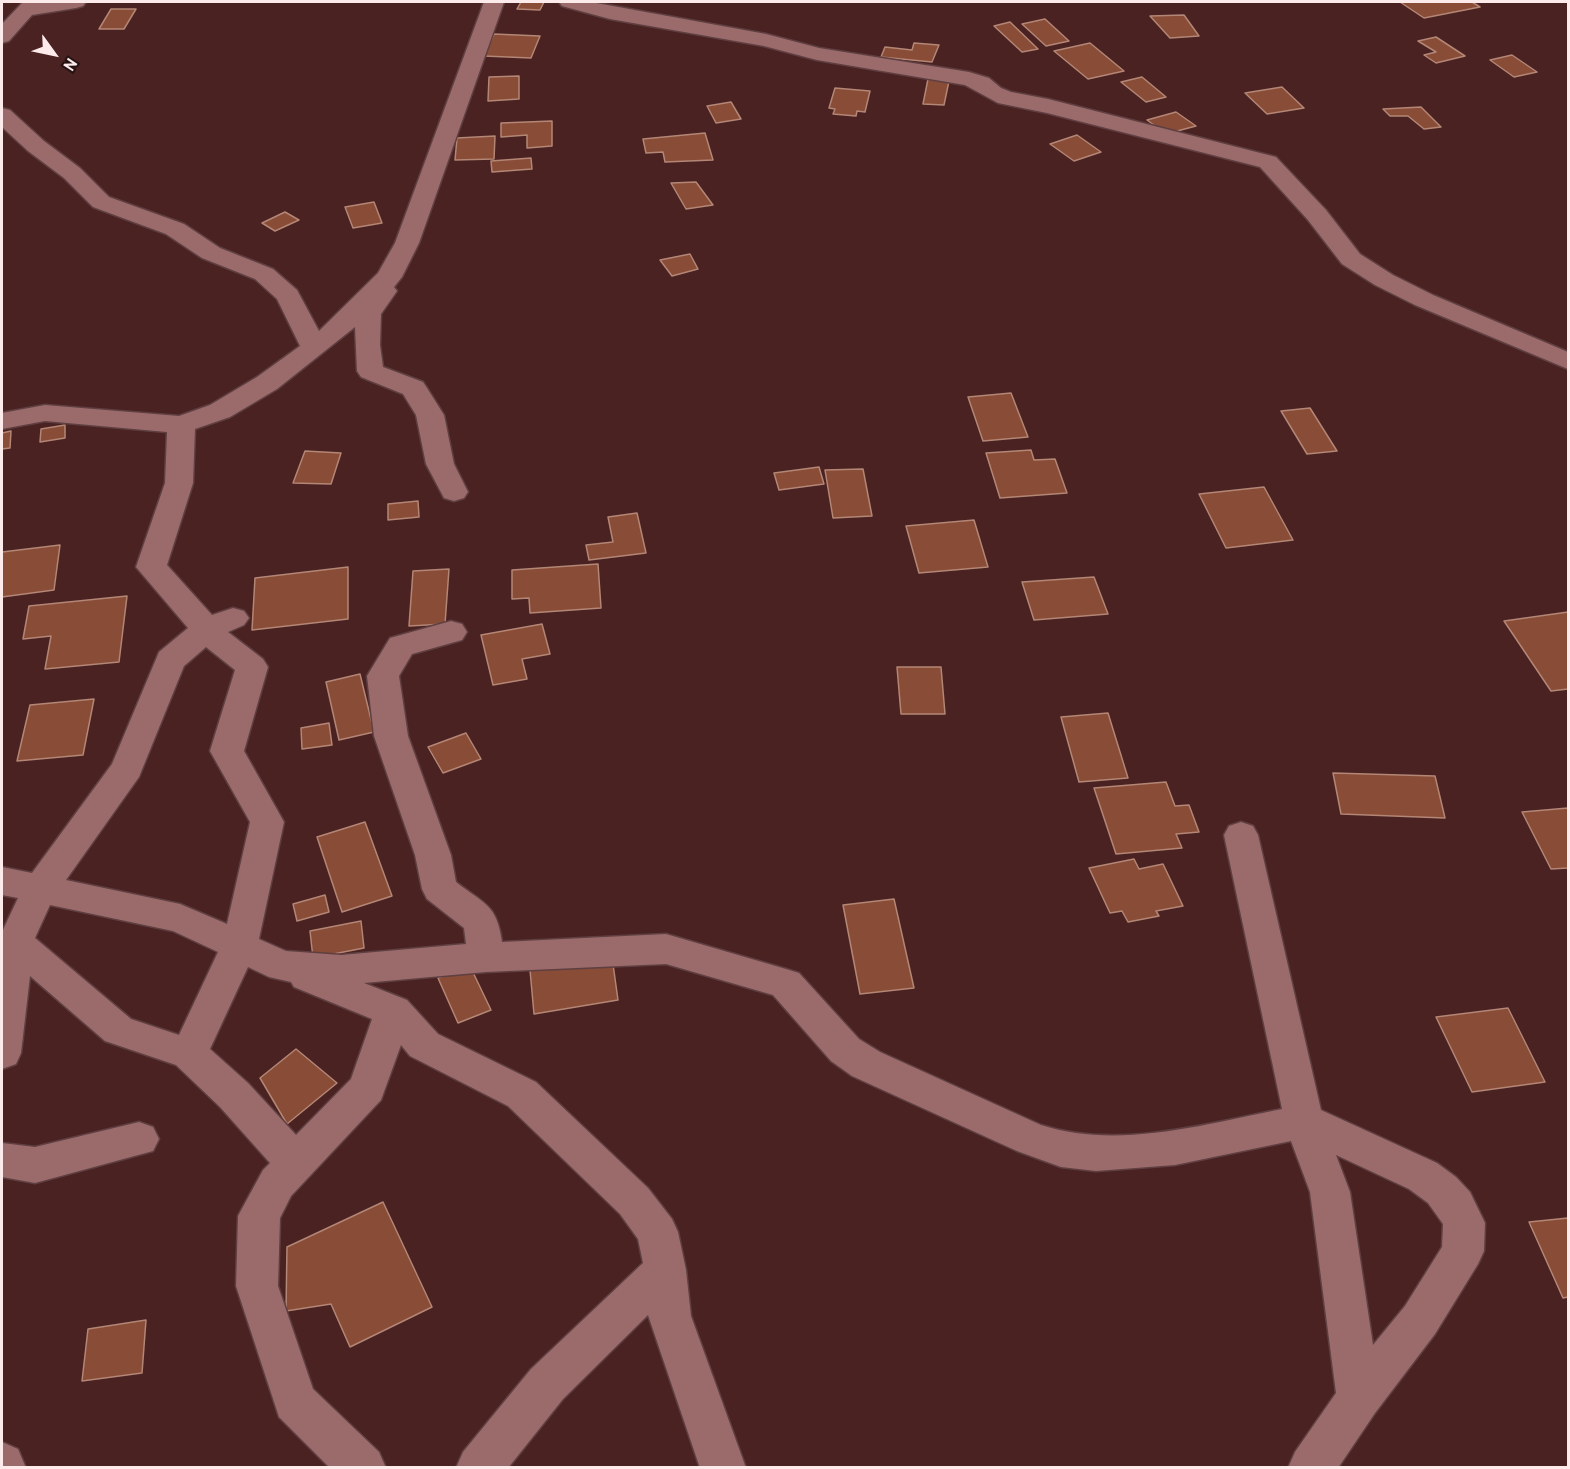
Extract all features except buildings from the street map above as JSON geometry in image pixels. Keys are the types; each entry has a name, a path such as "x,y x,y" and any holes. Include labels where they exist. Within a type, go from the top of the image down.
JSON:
{"street":[{"path":"2,37 30,6 76,2"},
{"path":"454,492 440,464 430,415 413,388 370,371 367,345 368,314 385,290 389,277 407,243 495,2"},
{"path":"569,2 610,14 766,40 817,54 969,79 981,82 993,93 1006,98 1048,106 1268,162 1317,215 1352,259 1384,280 1424,300 1569,361"},
{"path":"2,115 36,146 72,173 101,202 175,229 211,253 264,274 288,295 314,348"},
{"path":"2,421 45,413 182,424 220,411 267,383 338,329 389,277"},
{"path":"182,424 179,483 151,567 220,624"},
{"path":"2,1053 15,942 40,889 127,768 170,660 220,624"},
{"path":"189,1054 239,946 251,902 267,822 227,751 252,667 217,640 220,624"},
{"path":"451,632 401,646 383,676 391,736 433,855 440,889 482,921 486,957"},
{"path":"1241,835 1304,1121 1330,1192 1359,1398"},
{"path":"2,881 180,918 282,966 394,1011 424,1045 522,1094 634,1201 657,1232 665,1270 670,1316 723,1467"},
{"path":"15,942 118,1030 189,1054 234,1095 296,1163"},
{"path":"282,966 341,970 486,957 666,949 786,984 845,1050 866,1064 1022,1135 1061,1149 1096,1153 1175,1148 1304,1121 1423,1176 1442,1190 1455,1205 1464,1223 1463,1251 1420,1320 1359,1398 1311,1467"},
{"path":"363,1467 295,1402 257,1286 259,1216 277,1183 367,1088 394,1011"},
{"path":"2,1160 35,1165 139,1138"},
{"path":"479,1467 547,1384 665,1270"}]}
